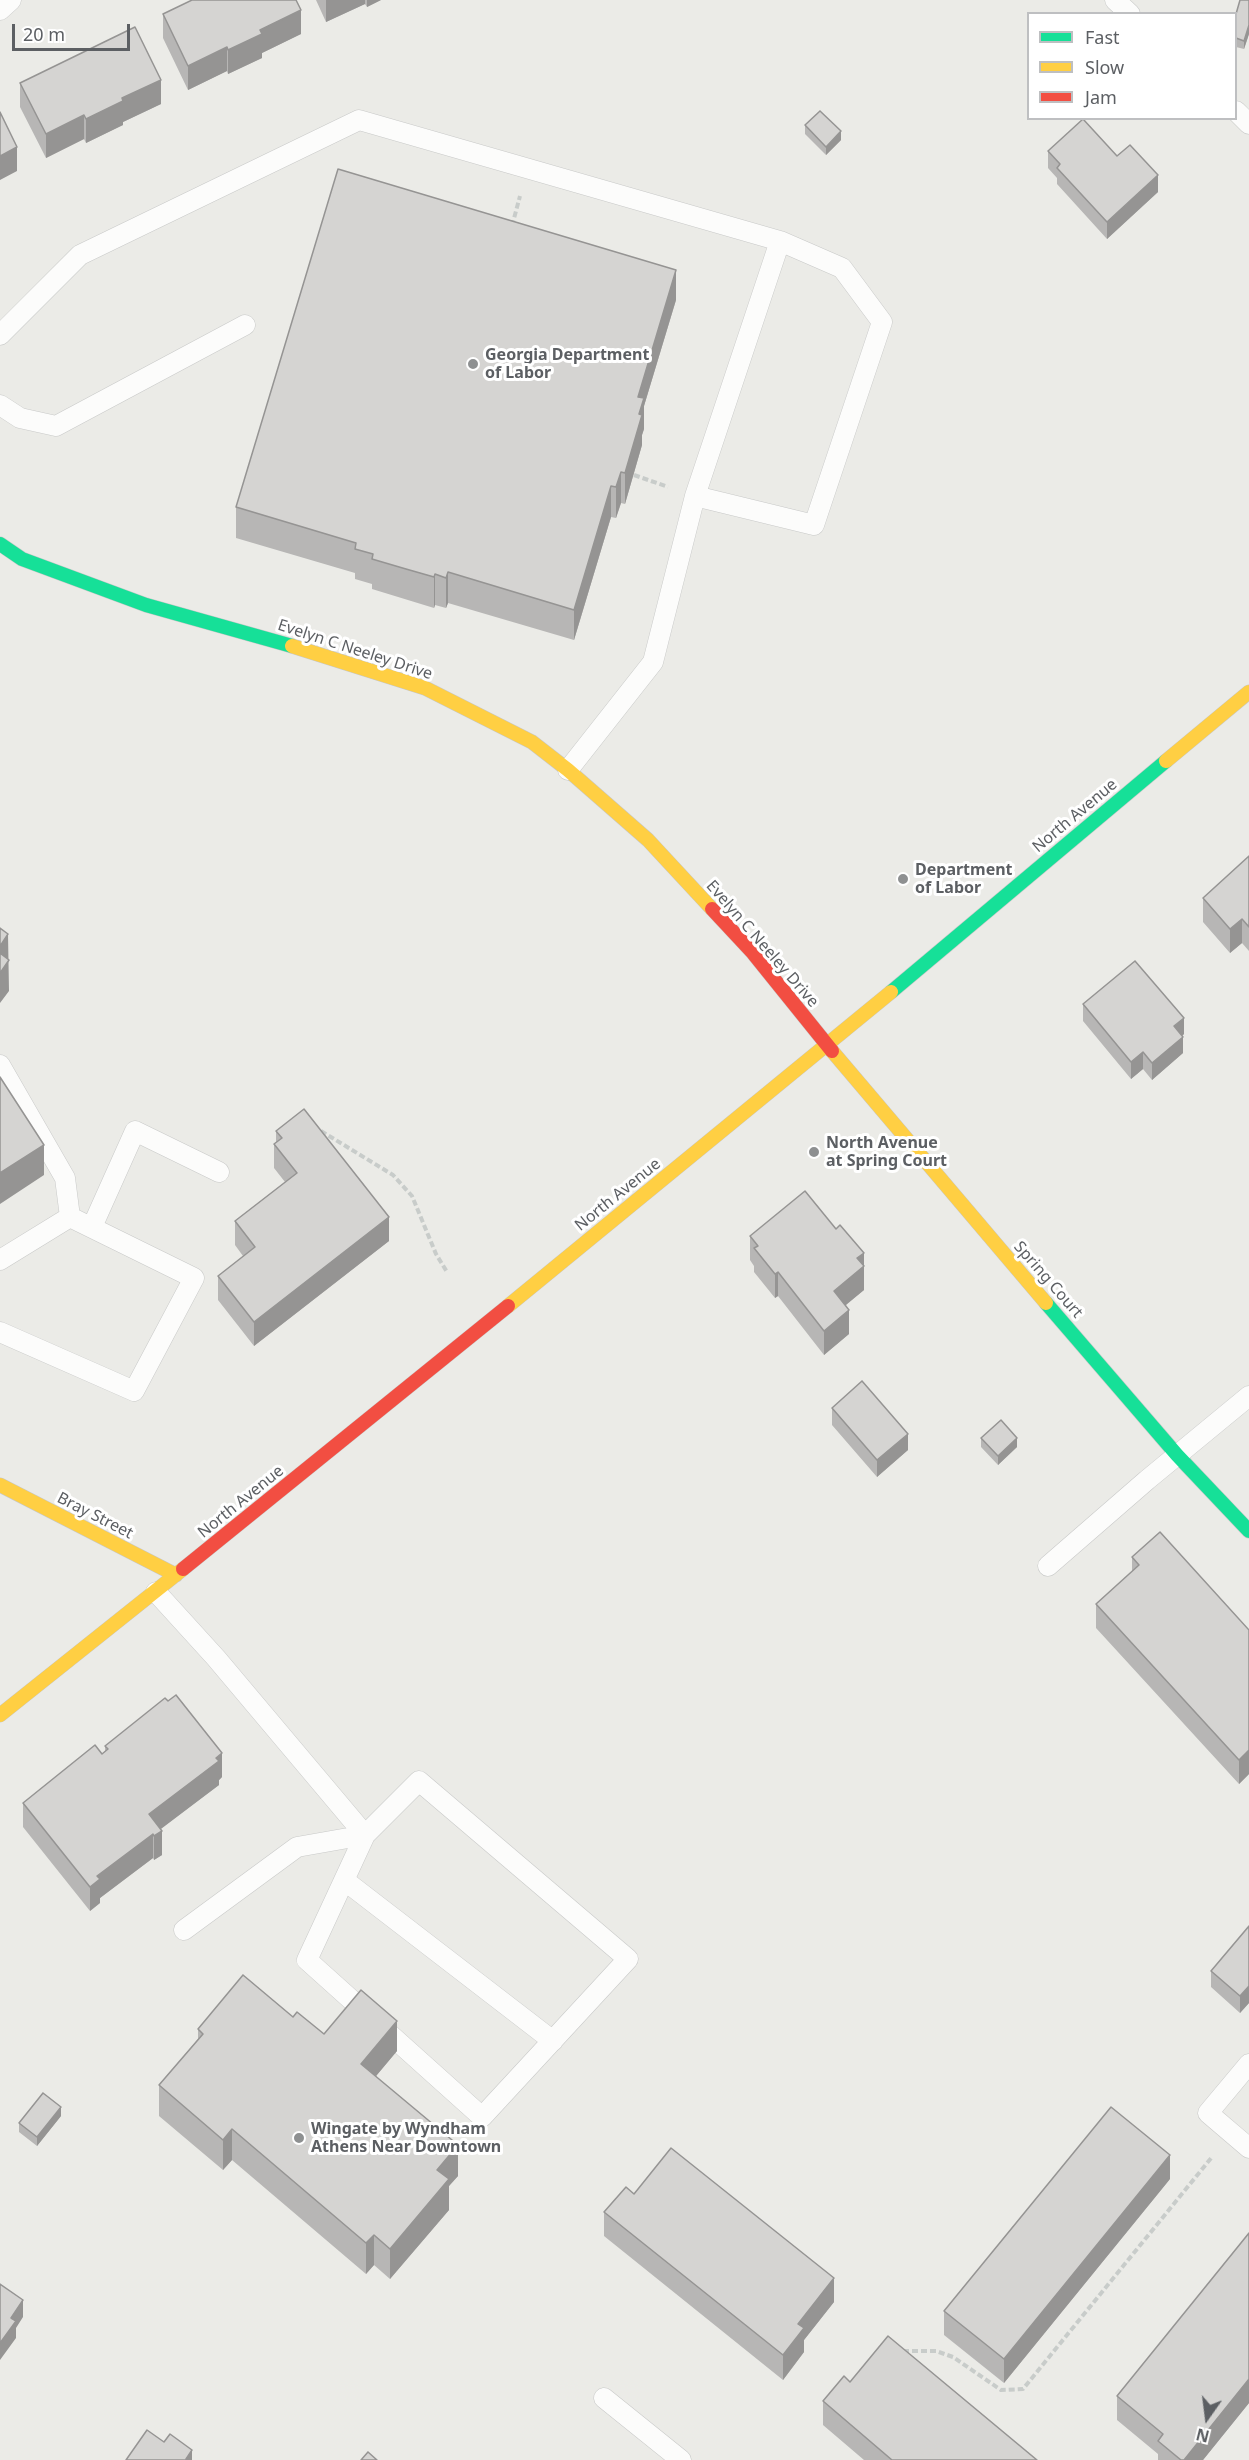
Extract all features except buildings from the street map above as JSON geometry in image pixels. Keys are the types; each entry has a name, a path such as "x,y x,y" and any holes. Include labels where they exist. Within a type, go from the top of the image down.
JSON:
{"street":[{"name":"Evelyn C Neeley Drive","path":"0,544 22,559 146,605 320,654 425,688 532,742 568,770 648,840 753,953 826,1046"},
{"name":"North Avenue","path":"0,1715 156,1592 826,1046 1249,692"},
{"name":"Spring Court","path":"826,1046 1177,1455 1249,1531"},
{"name":"Bray Street","path":"0,1485 176,1575"}],"lane":[{"path":"0,10 11,0"},
{"path":"1115,0 1128,12"},
{"path":"1237,112 1249,124"},
{"path":"0,336 80,255 359,120 780,241 842,268 882,322 814,525 695,496"},
{"path":"568,770 653,662 695,496 780,241"},
{"path":"0,405 20,418 56,426 245,326"},
{"path":"0,1065 65,1178 70,1216"},
{"path":"93,1227 135,1131 219,1172"},
{"path":"0,1332 134,1391 194,1278 70,1216"},
{"path":"0,1260 70,1216"},
{"path":"1048,1566 1249,1396"},
{"path":"156,1592 216,1658 365,1835"},
{"path":"419,1781 628,1959 482,2117 307,1960 344,1880 365,1835 419,1781"},
{"path":"184,1930 297,1847 365,1835"},
{"path":"344,1880 553,2041"},
{"path":"1249,2064 1208,2113 1249,2148"},
{"path":"604,2398 681,2460"}],"path":[{"path":"511,232 512,223"},
{"path":"634,475 674,490"},
{"path":"314,1128 393,1175 412,1196 436,1254 447,1272"},
{"path":"900,2351 936,2351 953,2357 1001,2390 1023,2389 1232,2134"}],"traffic: fast":[{"path":"0,544 22,559 146,605 292,646"},
{"path":"891,992 1166,761"},
{"path":"1046,1303 1177,1455 1249,1531"}],"traffic: slow":[{"path":"292,646 425,688 532,742 568,770 648,840 712,909"},
{"path":"1166,761 1249,692"},
{"path":"508,1306 891,992"},
{"path":"832,1051 1046,1303"},
{"path":"0,1485 176,1575"},
{"path":"0,1715 183,1569"}],"traffic: jam":[{"path":"712,909 753,953 832,1051"},
{"path":"183,1569 508,1306"}],"place":[{"name":"Georgia Department of Labor","path":"473,364"},
{"name":"Department of Labor","path":"903,879"},
{"name":"North Avenue at Spring Court","path":"814,1152"},
{"name":"Wingate by Wyndham Athens Near Downtown","path":"299,2138"}]}
